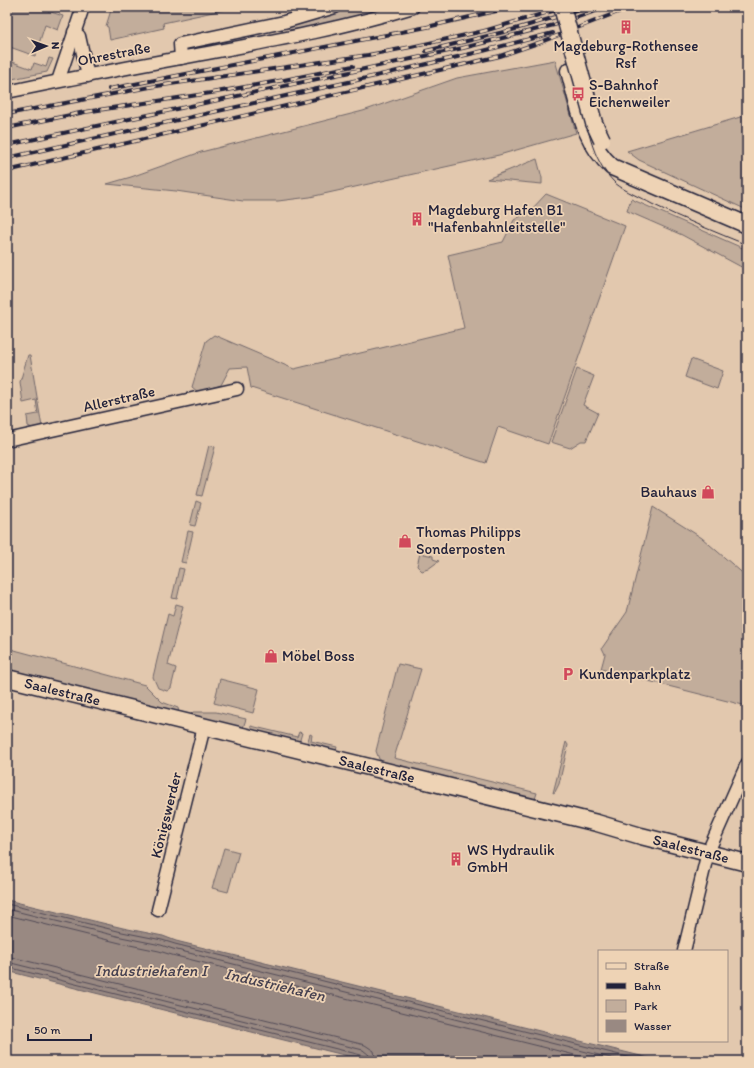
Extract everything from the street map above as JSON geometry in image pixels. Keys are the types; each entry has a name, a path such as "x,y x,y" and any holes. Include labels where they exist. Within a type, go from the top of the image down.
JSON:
{"main road":[{"path":"551,7 584,126 601,148 612,166 747,225"},
{"path":"562,7 601,148"},
{"name":"Saalestraße","path":"7,678 597,823 641,836 747,862"}],"street":[{"path":"58,81 83,7"},
{"path":"181,58 180,44 284,22 335,7"},
{"name":"Ohrestraße","path":"7,92 287,38 371,20 413,7"},
{"path":"284,22 287,38"},
{"path":"74,32 79,36 88,76"},
{"name":"Allerstraße","path":"7,440 237,388"},
{"name":"Königswerder","path":"158,910 204,727"},
{"path":"684,950 708,852 747,764"}],"green space":[{"path":"7,7 36,7 63,16 58,30 45,25 35,56 7,46 7,24 11,14 7,12"},
{"path":"112,7 236,7 163,23 164,28 110,40 108,27 106,26"},
{"path":"345,7 379,7 380,11 293,31 288,28 291,23"},
{"path":"49,58 53,59 47,72 7,80 7,60 32,69 34,63 46,67"},
{"path":"555,60 576,133 499,155 310,197 278,201 243,201 176,191 107,184 201,152 363,111 457,78"},
{"path":"747,115 747,210 639,160 627,151"},
{"path":"537,159 542,184 487,179"},
{"path":"546,194 625,226 548,444 498,427 486,463 251,388 247,367 230,368 221,385 198,392 192,387 206,341 214,335 294,369 464,328 448,255 503,242 514,220 531,210"},
{"path":"631,199 747,250 747,270 682,235 627,211"},
{"path":"28,355 30,355 42,427 32,428 28,426 27,416 38,414 36,400 23,403 20,382"},
{"path":"691,359 723,371 717,389 685,377"},
{"path":"577,369 594,376 583,405 598,413 586,441 581,441 570,448 551,442"},
{"path":"209,445 215,447 202,496 197,495"},
{"path":"196,501 201,503 195,526 190,525"},
{"path":"653,507 702,538 747,577 747,706 601,669 605,654 602,648 627,612"},
{"path":"188,531 193,532 186,563 181,562"},
{"path":"420,553 433,556 433,559 439,561 428,569 422,571 417,566"},
{"path":"179,568 184,569 177,599 172,598"},
{"path":"176,604 183,606 168,665 176,668 171,688 167,691 158,688 153,677 168,614 173,616"},
{"path":"7,648 145,685 162,702 178,708 179,713 7,673"},
{"path":"398,664 421,669 394,758 537,793 535,799 532,800 389,765 379,759 376,751"},
{"path":"220,679 259,689 253,713 214,703"},
{"path":"193,712 216,712 246,719 243,728 190,715"},
{"path":"251,726 297,737 299,732 302,733 299,743 250,730"},
{"path":"310,734 312,735 311,741 337,747 335,754 307,744"},
{"path":"566,742 568,745 559,784 553,793"},
{"path":"224,848 239,852 228,892 212,888"}],"water":[{"name":"Industriehafen I","path":"7,900 163,936 176,941 661,1061 368,1061 7,971"}],"tram line":[{"path":"554,7 591,141 600,164 607,174 615,183 652,204 747,245"}],"railway":[{"path":"109,89 427,27 513,7"},
{"path":"7,114 150,87 368,55 411,47 484,31 566,7"},
{"path":"7,145 463,48 554,25 607,7"},
{"path":"7,171 500,56 541,42 631,7"},
{"path":"426,51 512,30 586,8"},
{"path":"7,158 380,75 553,33"},
{"path":"7,128 85,112 211,93 353,66"}],"place":[{"name":"Magdeburg-Rothensee Rsf","path":"626,27"},
{"name":"S-Bahnhof Eichenweiler","path":"578,94"},
{"name":"Magdeburg Hafen B1 \"Hafenbahnleitstelle\"","path":"417,219"},
{"name":"Bauhaus","path":"708,492"},
{"name":"Thomas Philipps Sonderposten","path":"405,541"},
{"name":"Möbel Boss","path":"271,656"},
{"name":"Kundenparkplatz","path":"568,674"},
{"name":"WS Hydraulik GmbH","path":"456,859"}],"water label":[{"name":"Industriehafen","path":"275,984"}]}
